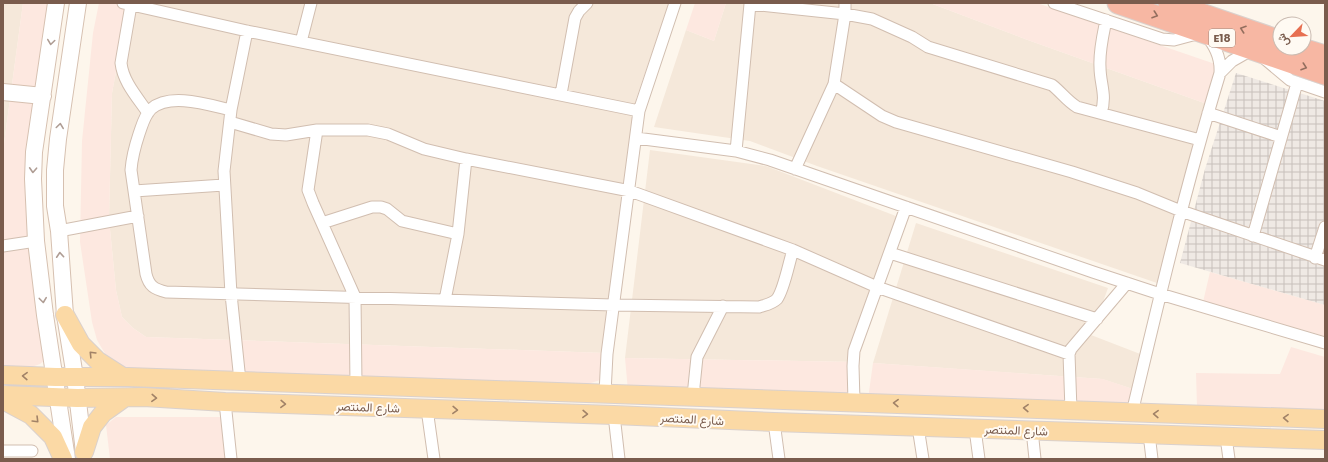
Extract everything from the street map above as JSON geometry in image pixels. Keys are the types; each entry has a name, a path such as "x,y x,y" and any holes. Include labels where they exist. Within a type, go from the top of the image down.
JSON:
{"highway":[{"name":"E18","path":"1118,3 1325,74"},
{"name":"E18","path":"1169,3 1272,39"},
{"path":"1312,52 1325,56"}],"main road":[{"path":"56,3 34,152 33,179 36,241 45,315 56,377 67,459"},
{"path":"78,3 58,139 55,170 55,206 59,231 65,315 85,456"},
{"path":"3,92 43,96"},
{"path":"65,315 82,344 98,361 123,377"},
{"name":"شارع المنتصر","path":"3,375 123,377 854,401 1132,413 1325,419"},
{"name":"شارع المنتصر","path":"3,395 77,398 144,397 225,402 774,422 1325,440"},
{"path":"85,456 92,427 103,413 124,398"},
{"path":"3,400 31,415 53,437 62,459"}],"street":[{"path":"301,42 311,3"},
{"path":"561,94 574,18 587,3"},
{"path":"604,393 613,305 630,190 639,112 675,3"},
{"path":"796,169 834,84 845,14 845,3"},
{"path":"1054,3 1162,39 1181,39 1204,32 1215,47 1219,56 1220,72 1181,211 1132,413"},
{"path":"148,113 126,81 122,70 121,63 127,4 160,7 247,31 561,94 639,112"},
{"path":"736,151 750,4 845,14 872,19 912,37 928,47 1052,86 1062,93 1069,102 1077,107 1200,140"},
{"path":"1101,113 1104,104 1100,68 1106,20"},
{"path":"240,381 231,294 224,171 231,110 247,31"},
{"path":"1220,72 1238,56 1253,49 1283,76 1297,83 1325,92"},
{"path":"1253,236 1297,83"},
{"path":"834,84 882,116 896,122 1072,172 1137,193 1181,211 1320,259 1325,227"},
{"path":"231,110 189,101 173,101 160,104 151,110 144,118 133,154 131,170 146,274 150,285 156,290 166,292 613,305 759,307 768,305 776,300 781,292 792,250"},
{"path":"1208,113 1281,137"},
{"path":"230,122 271,134 286,135 317,130 368,130 388,134 424,149 466,159 630,190 792,250 877,287 1069,354"},
{"path":"317,130 308,190 355,297 356,385"},
{"path":"636,138 736,151 796,169 1127,284 1325,343"},
{"path":"445,300 458,234 466,159"},
{"path":"134,191 224,185"},
{"path":"322,223 372,207 381,207 387,209 402,221 458,234"},
{"path":"854,401 854,351 906,207"},
{"path":"59,231 138,216"},
{"path":"3,246 36,241"},
{"path":"890,253 1097,319"},
{"path":"1071,410 1069,354 1127,284"},
{"path":"692,396 697,357 723,306"},
{"path":"225,402 231,459"},
{"path":"427,409 434,459"},
{"path":"614,415 619,459"},
{"path":"774,422 779,459"},
{"path":"918,427 923,459"},
{"path":"975,429 979,459"},
{"path":"1032,430 1035,459"},
{"path":"1149,434 1152,459"},
{"path":"1226,437 1229,459"},
{"path":"3,450 32,451"}],"shaded area":[{"path":"3,3 23,3 3,151"},
{"path":"23,3 56,3 32,165 50,356 40,364 26,369 3,368 3,151"},
{"path":"99,3 129,3 112,93 109,219 116,290 122,317 133,328 146,337 605,353 604,369 600,380 582,386 124,372 107,357 97,340 92,322 80,242 82,141 93,33"},
{"path":"129,3 669,3 636,99 628,188 605,353 146,337 133,328 122,317 116,290 109,219 112,93"},
{"path":"695,3 726,3 714,41 686,30"},
{"path":"726,3 930,3 1025,39 1207,104 1157,283 817,166 750,141 654,127 686,30 714,41"},
{"path":"930,3 1037,3 1218,65 1207,104 1025,39"},
{"path":"1236,73 1325,101 1325,305 1180,263 1205,169"},
{"path":"650,150 766,166 901,218 864,320 857,362 625,358"},
{"path":"916,223 1108,288 1091,335 1148,357 1142,392 1102,379 873,363"},
{"path":"1210,272 1325,305 1325,336 1203,302"},
{"path":"1291,347 1325,357 1325,412 1197,407 1196,373 1280,374"},
{"path":"625,358 857,362 854,395 628,391"},
{"path":"873,363 1103,379 1142,392 1134,409 868,399"},
{"path":"116,417 222,417 226,459 110,459 106,425"}]}
